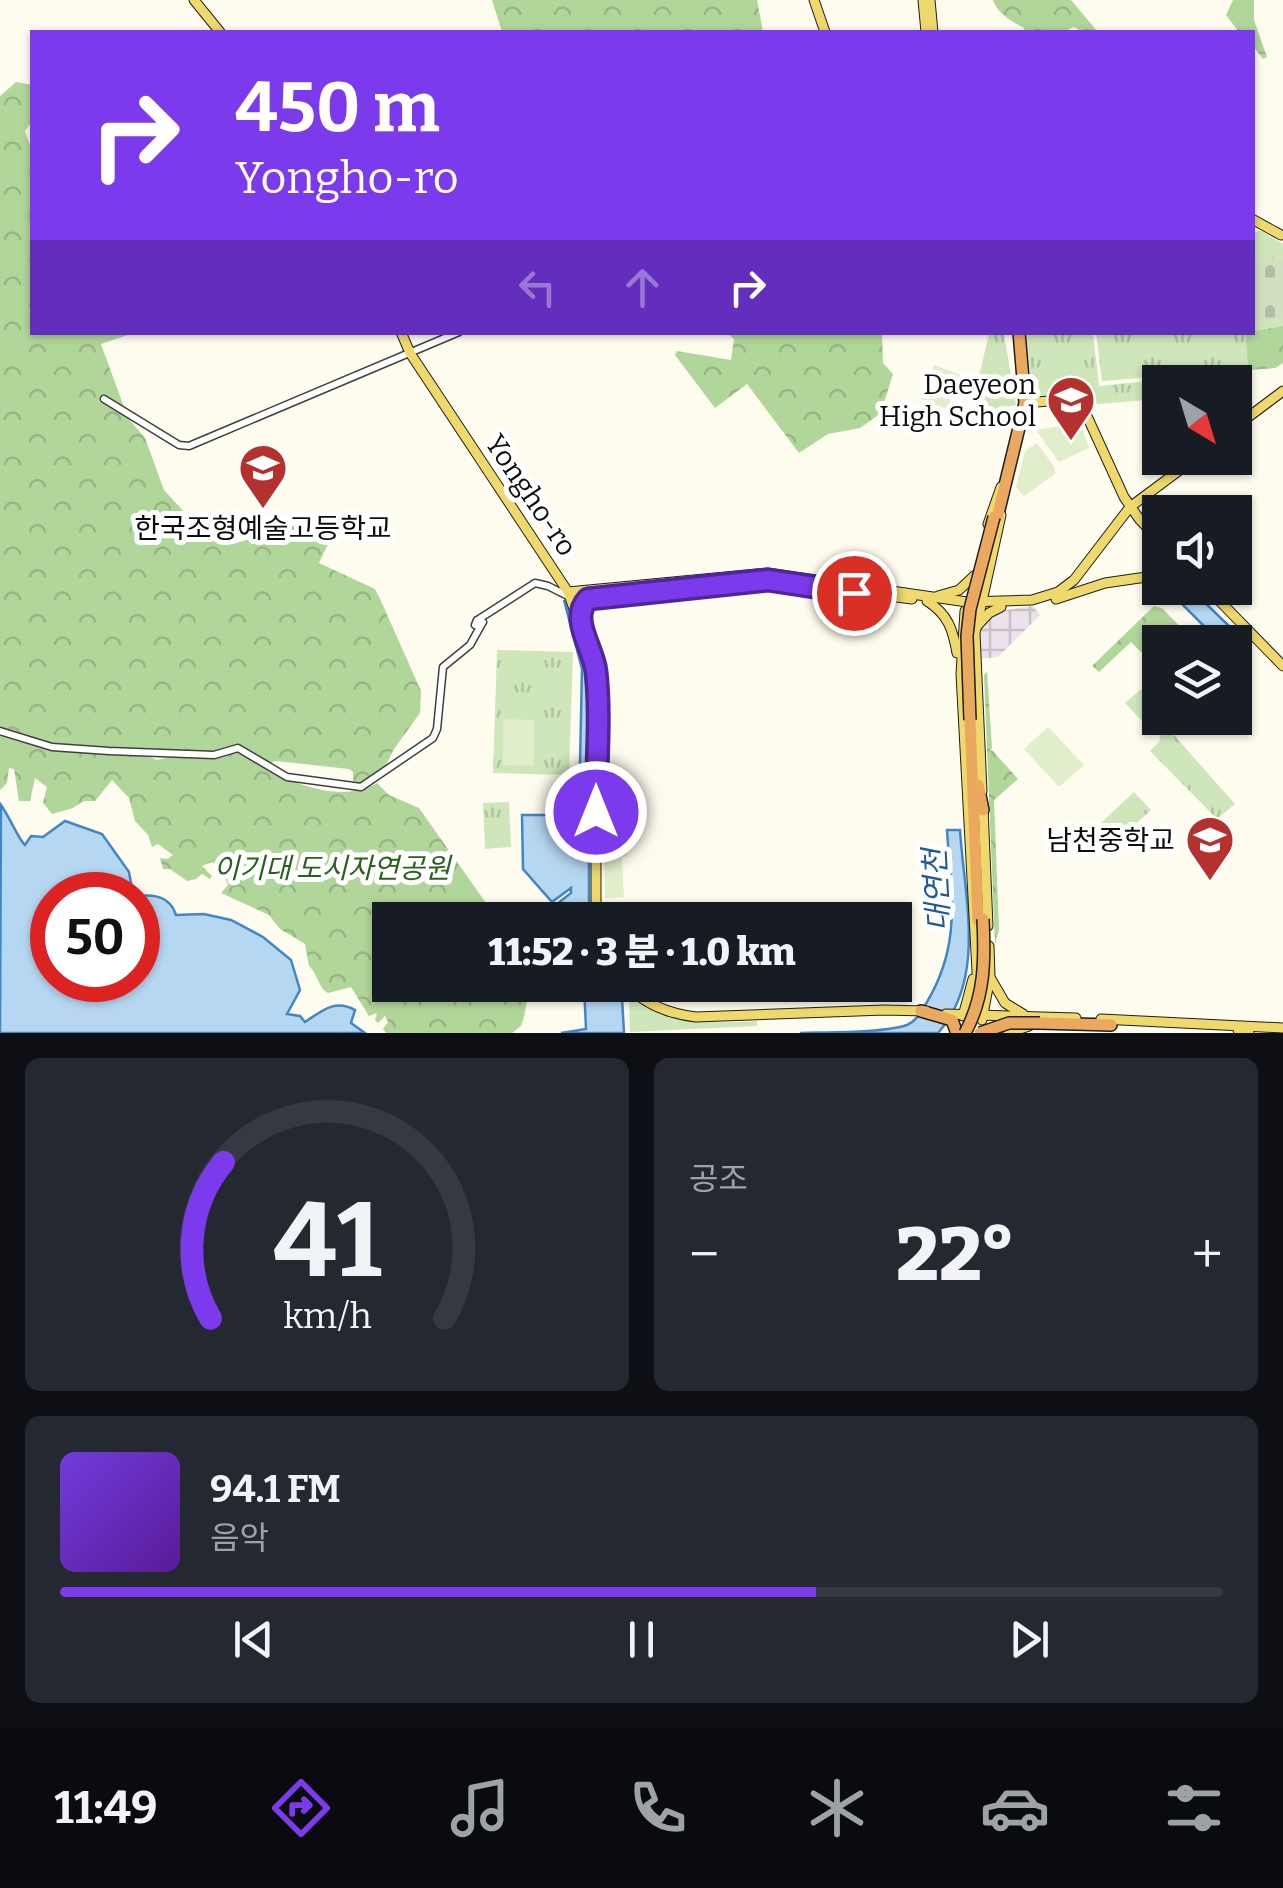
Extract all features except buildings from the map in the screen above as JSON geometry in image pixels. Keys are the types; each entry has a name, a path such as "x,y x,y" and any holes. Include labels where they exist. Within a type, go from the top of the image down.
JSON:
{"highway":[{"path":"957,1027 976,1011 983,977 971,636 995,517 1025,403 1017,335"},
{"path":"1003,487 1020,403 1017,335"},
{"path":"974,776 983,810"},
{"path":"966,816 974,776"},
{"path":"921,1011 957,1027"},
{"path":"957,1027 982,1017"},
{"path":"981,1033 1009,1023 1111,1025"}],"main road":[{"path":"194,0 218,30"},
{"path":"814,0 824,30"},
{"path":"926,0 927,30"},
{"path":"1255,221 1281,235"},
{"name":"Yongho-ro","path":"402,335 410,353 570,595"},
{"path":"1252,415 1283,391"},
{"path":"1025,403 1081,403 1124,497 1140,520"},
{"path":"975,633 984,617 1002,605 1058,592 1086,568 1130,507 1173,475"},
{"path":"961,674 970,604 1005,502 1003,487"},
{"path":"1120,520 1124,497"},
{"path":"1120,520 1140,520"},
{"path":"1086,568 1091,581 1105,584"},
{"name":"Yongho-ro","path":"570,595 768,573 929,599"},
{"path":"980,578 929,599 950,623 972,720 983,810 990,978 981,1033"},
{"path":"980,578 1002,605 1047,601 1142,578"},
{"name":"Yongho-ro","path":"570,595 768,580 854,593 1002,605"},
{"path":"830,590 828,586 841,584"},
{"path":"580,623 581,607 613,588"},
{"path":"854,593 868,592 866,588"},
{"path":"952,592 970,604 975,633 966,816 982,1017 990,1023 1011,1025 1033,1022 1242,1029"},
{"path":"570,595 596,670 596,902"},
{"path":"1224,605 1283,666"},
{"path":"957,1027 972,990 975,962"},
{"path":"990,978 1006,1003 1033,1022"},
{"path":"650,1002 669,1012 696,1017 921,1011"},
{"path":"957,1027 982,1017"},
{"path":"1011,1025 1033,1022"},
{"path":"1111,1025 1283,1028"}],"street":[{"path":"104,398 179,445 189,446 452,335"},
{"path":"0,731 52,747 110,752 214,754 238,748 286,776 361,786 433,738 443,667 470,645 490,612 528,585 541,583 570,595"}],"shaded area":[{"path":"1033,606 1040,615 998,657 980,659 978,629 1000,611"}],"green space":[{"path":"492,0 757,0 763,30 501,30"},
{"path":"993,0 1071,0 1096,30 1024,30"},
{"path":"1233,0 1254,0 1254,20 1267,57 1263,59 1255,49 1255,30 1237,30 1226,15"},
{"name":"이기대 도시자연공원","path":"16,82 30,85 30,124 25,131 30,145 30,335 128,335 101,344 128,418 145,438 164,490 186,514 216,513 233,544 327,516 338,523 319,563 375,589 421,691 420,713 384,769 362,784 353,783 353,772 349,769 270,763 240,745 214,752 50,745 0,728 0,96"},
{"path":"1260,230 1283,244 1283,363 1275,368 1252,370 1252,365 1142,365 1142,378 1102,381 1096,335 1255,335 1255,233"},
{"path":"1283,259 1283,317 1255,322 1255,260"},
{"path":"1283,326 1283,363 1275,368 1252,370 1252,365 1248,365 1246,335 1255,335 1255,331"},
{"path":"729,335 882,335 883,363 893,374 884,403 887,409 860,428 828,434 799,453 747,384 715,408 675,355 677,351 731,360 734,339"},
{"path":"989,335 1004,335 1016,405 995,409 973,401"},
{"path":"1026,335 1093,335 1099,386 1142,382 1142,400 1097,404 1094,392 1090,403 1074,394 1035,396"},
{"path":"934,365 960,375 947,409 921,399"},
{"path":"1080,423 1089,448 1059,462 1036,430"},
{"path":"1037,443 1055,468 1055,474 1024,496 1016,487 1025,451"},
{"path":"1154,606 1162,608 1178,625 1142,625 1142,651 1131,642 1099,672 1092,666"},
{"path":"497,650 573,652 569,775 493,773"},
{"path":"987,671 992,748 989,752 992,750 1018,779 994,800 999,930 995,944 984,675"},
{"path":"1142,688 1142,721 1125,703"},
{"path":"503,719 534,720 534,766 503,765"},
{"path":"1048,727 1084,765 1059,787 1024,749"},
{"name":"이기대 도시자연공원","path":"0,734 45,749 157,760 237,751 268,770 324,790 360,790 377,783 389,795 419,808 485,902 372,902 372,1002 527,1002 521,1026 512,1033 386,1033 385,1016 378,1023 377,1013 369,1016 351,987 325,991 309,966 305,944 280,929 269,915 221,893 228,885 220,865 212,862 202,866 212,876 210,879 202,874 187,881 170,869 163,869 160,858 173,855 158,844 152,847 148,835 135,821 129,798 112,780 95,801 84,801 52,814 43,803 47,787 35,778 30,801 19,801 14,769 9,768 7,783 0,790"},
{"path":"1160,735 1174,735 1235,804 1217,819 1150,751"},
{"path":"622,781 627,856 622,857 624,897 605,898 602,785"},
{"path":"1134,792 1151,810 1102,855 1085,838"},
{"path":"509,802 511,847 485,849 483,803"},
{"path":"629,1002 690,1021 757,1021 757,1026 630,1032"}],"water":[{"path":"564,600 589,672 589,902 560,902 571,893 571,888 552,902 523,869 522,815 579,812 582,669"},
{"path":"1183,605 1207,605 1228,625 1203,625"},
{"path":"1,805 25,845 31,836 43,837 65,821 102,834 129,872 30,872 30,1002 160,1002 160,898 170,904 176,915 204,914 231,920 263,937 291,960 300,990 287,1014 300,1016 305,1022 329,1007 348,1007 355,1010 351,1023 365,1033 0,1033"},
{"path":"947,830 960,830 968,909 968,962 953,1011 938,1033 800,1033 884,1029 914,1021 938,980 950,939 952,898"},
{"path":"585,1002 622,1002 624,1033 561,1033 586,1029"}],"place":[{"name":"Daeyeon High School","path":"1071,442"},
{"name":"한국조형예술고등학교","path":"263,510"},
{"name":"남천중학교","path":"1210,882"}],"route":[{"path":"596,812 596,670 580,623 581,607 588,599 768,580 854,593"}],"water label":[{"name":"대연천","path":"937,890"}]}
